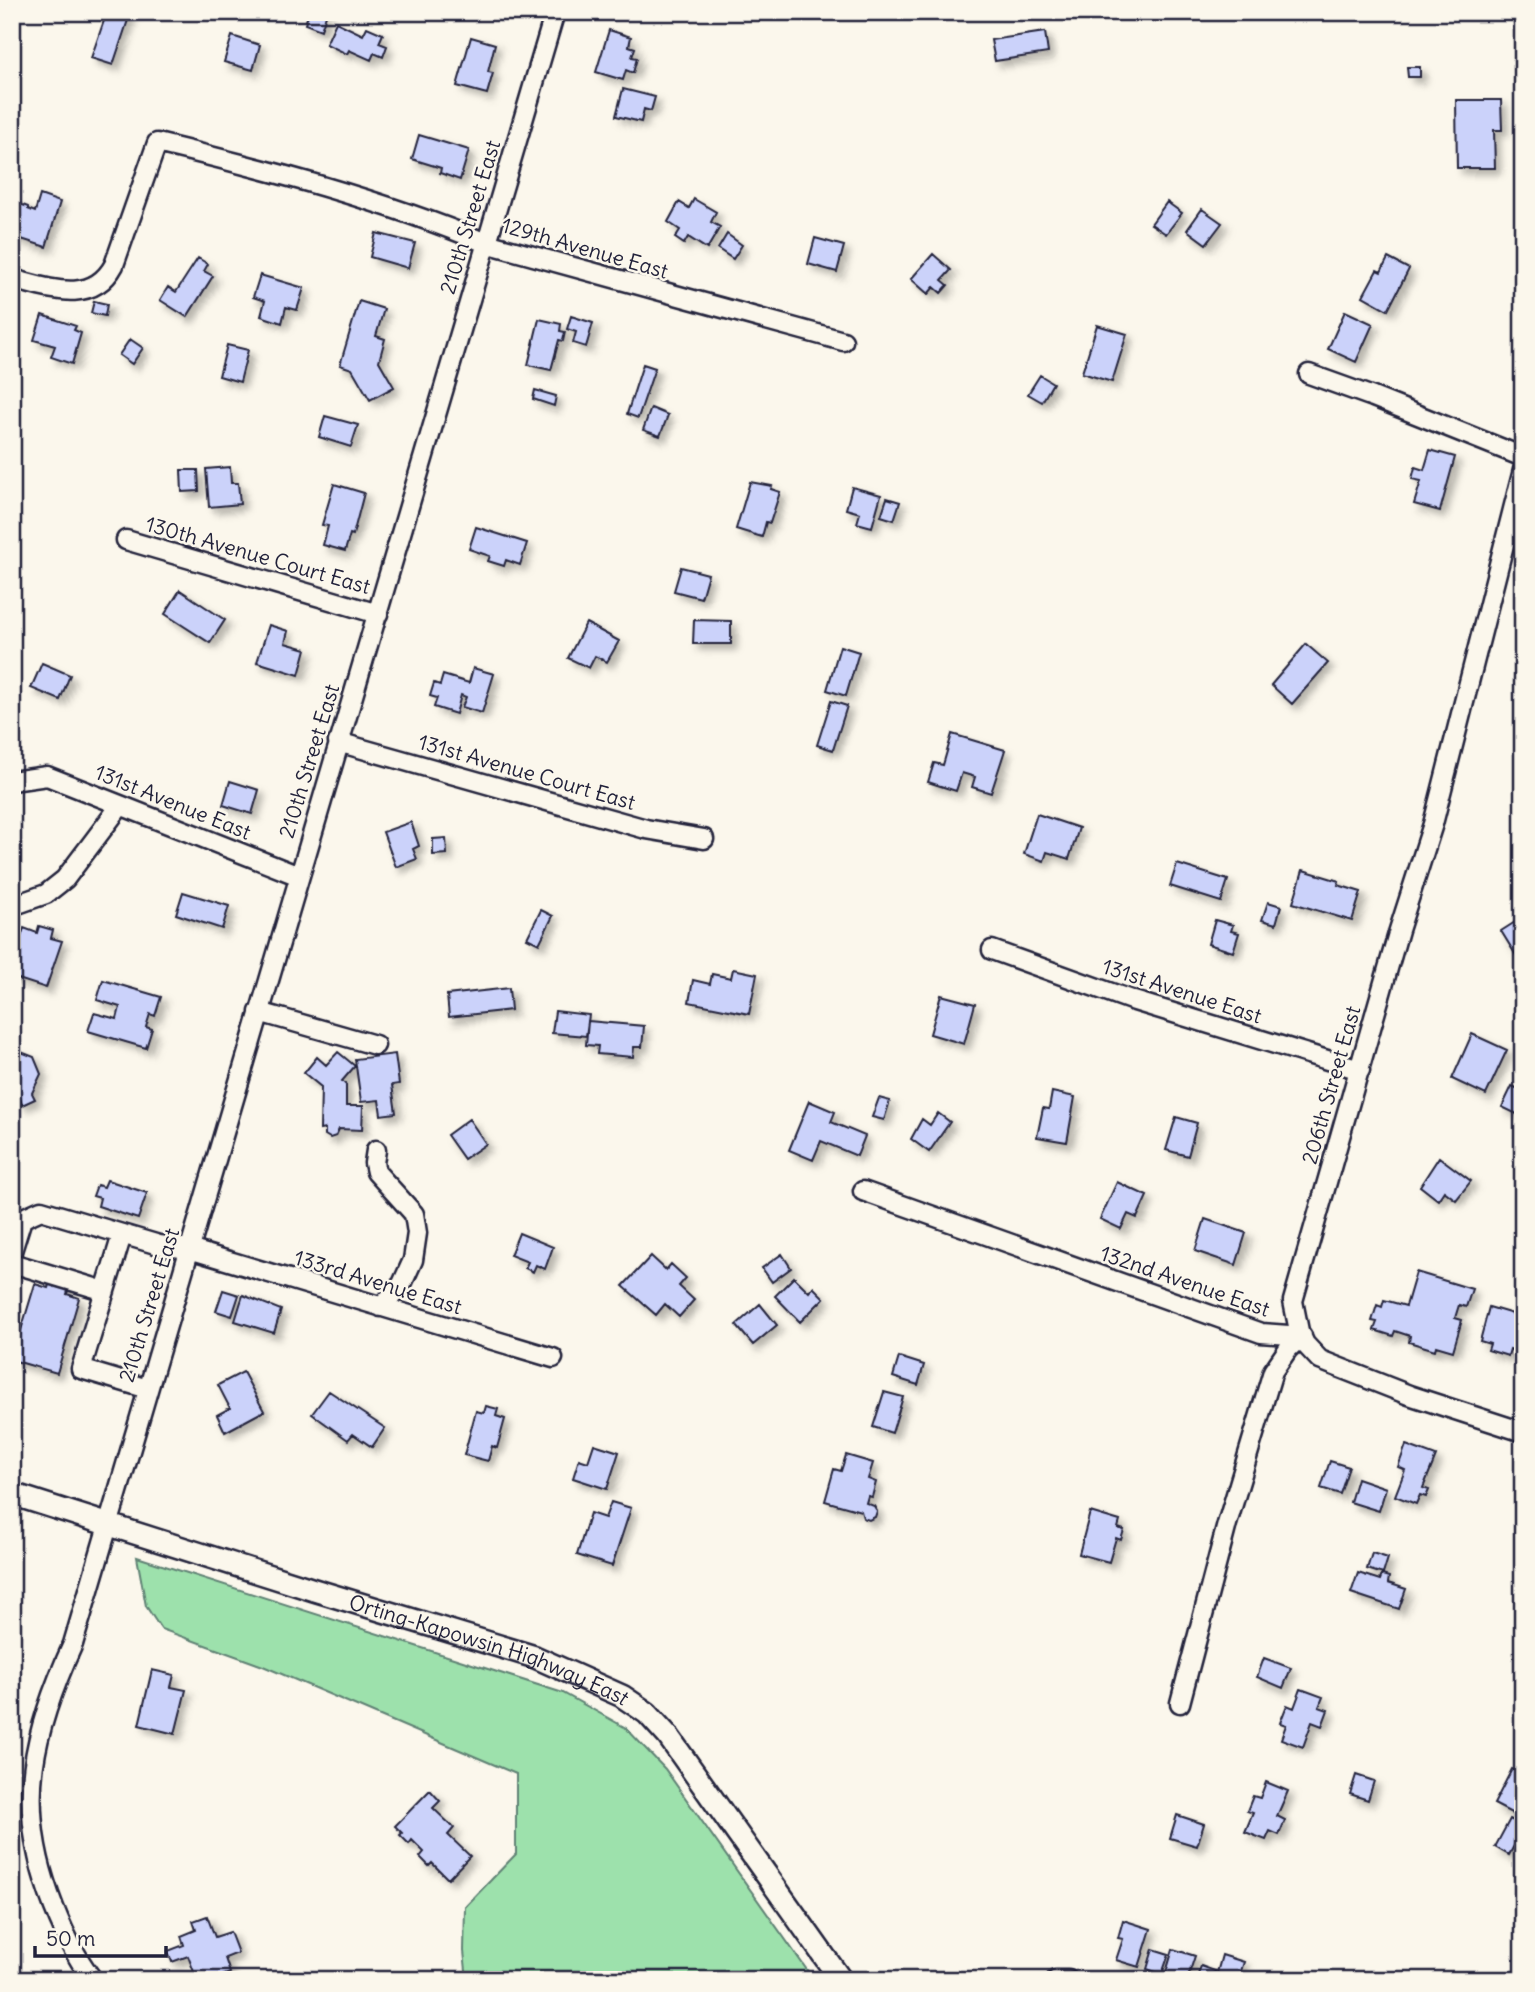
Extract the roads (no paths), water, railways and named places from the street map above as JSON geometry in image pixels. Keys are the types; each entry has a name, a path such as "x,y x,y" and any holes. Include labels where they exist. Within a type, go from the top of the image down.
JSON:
{"main road":[{"name":"Orting-Kapowsin Highway East","path":"12,1494 535,1657 622,1696 647,1713 668,1736 841,1980"}],"street":[{"name":"210th Street East","path":"93,1980 66,1939 40,1871 30,1812 32,1778 42,1718 73,1644 555,12"},
{"name":"129th Avenue East","path":"12,279 72,292 103,281 114,265 157,143 334,189 486,243 843,341"},
{"path":"1309,374 1523,457"},
{"name":"206th Street East","path":"1302,1336 1293,1301 1436,810 1523,470"},
{"name":"130th Avenue Court East","path":"126,540 378,614"},
{"name":"131st Avenue Court East","path":"338,742 594,815 704,839"},
{"name":"131st Avenue East","path":"12,781 47,776 299,876"},
{"path":"12,906 46,894 65,879 120,806"},
{"name":"131st Avenue East","path":"992,950 1131,1000 1360,1070"},
{"path":"259,1012 375,1045"},
{"path":"376,1150 376,1172 414,1214 417,1233 413,1260 402,1284 381,1307"},
{"name":"132nd Avenue East","path":"863,1191 1261,1333 1302,1336"},
{"name":"133rd Avenue East","path":"17,1221 41,1210 159,1245 189,1249 553,1358"},
{"path":"12,1251 17,1221"},
{"path":"122,1234 81,1368 148,1389"},
{"path":"12,1263 105,1291"},
{"path":"1180,1703 1227,1524 1273,1371 1288,1349 1302,1336 1305,1344 1320,1360 1409,1395 1523,1432"},
{"path":"1056,1980 1068,1980"}]}
